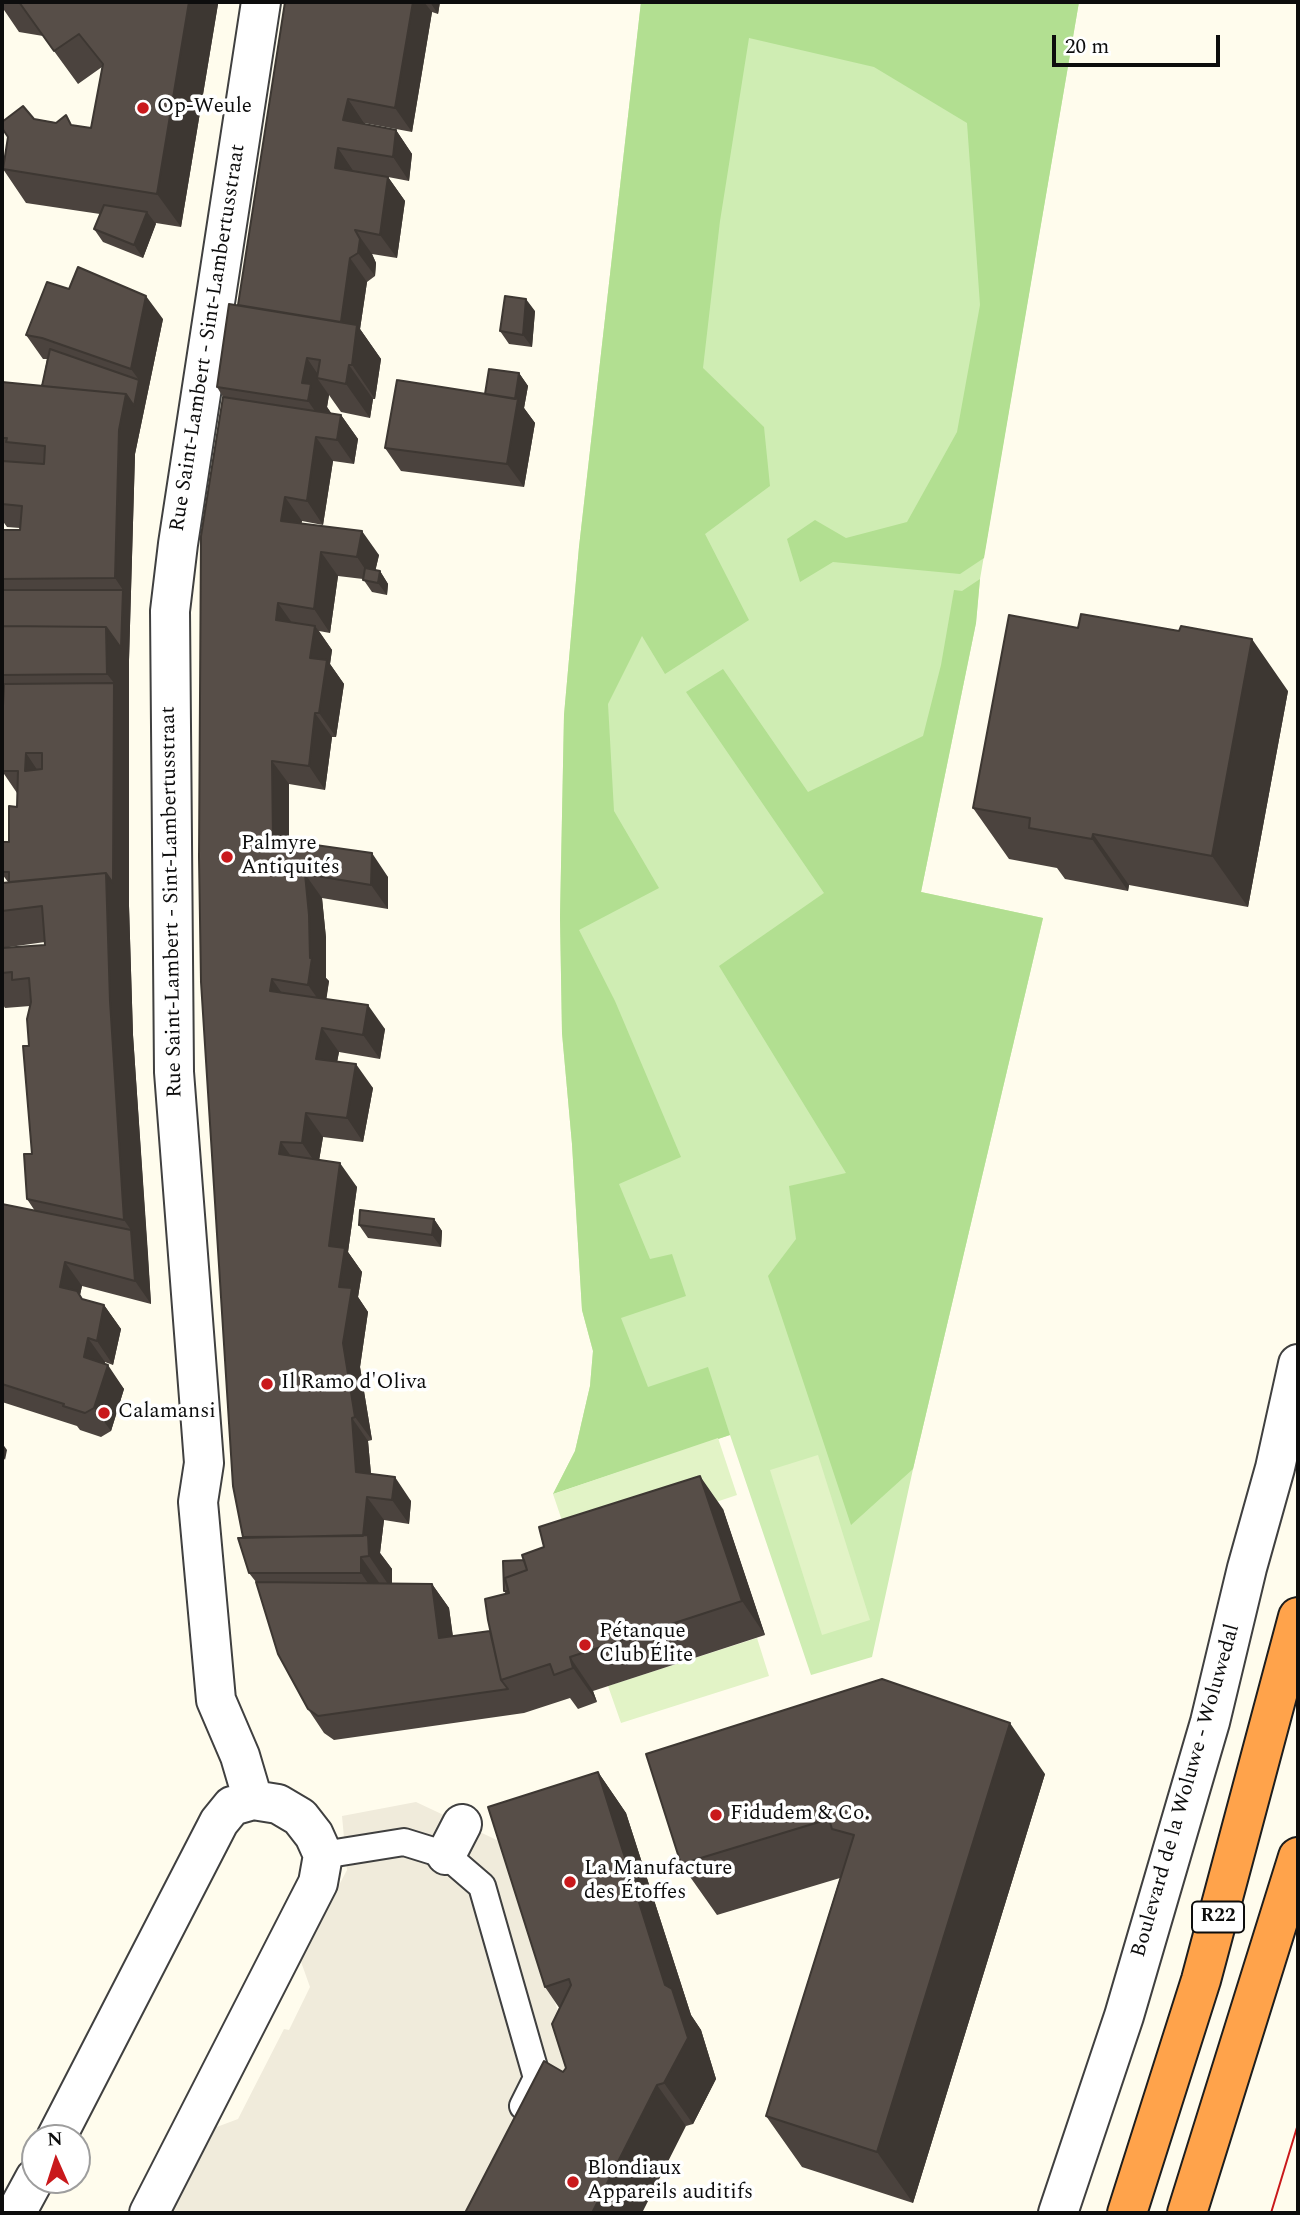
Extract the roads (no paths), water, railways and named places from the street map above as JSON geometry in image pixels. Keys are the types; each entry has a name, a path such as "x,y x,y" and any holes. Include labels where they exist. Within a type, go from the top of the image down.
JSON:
{"highway":[{"name":"R22","path":"1127,2213 1201,1980 1298,1617"},
{"name":"R22","path":"1187,2213 1298,1857"}],"street":[{"name":"Rue Saint-Lambert - Sint-Lambertusstraat","path":"253,1800 240,1756 215,1700 198,1502 204,1463 174,1072 170,611 177,544 261,2"},
{"name":"Boulevard de la Woluwe - Woluwedal","path":"1058,2213 1124,2016 1210,1722 1247,1568 1275,1468 1298,1364"},
{"path":"63,2124 219,1822 232,1807 253,1800 278,1804 300,1817 314,1835 323,1855 318,1883 149,2213"},
{"path":"16,2213 26,2194"}],"lane":[{"path":"323,1855 404,1842 454,1840 482,1886 537,2078 512,2127"}],"tram line":[{"path":"1271,2213 1298,2124"}],"place":[{"name":"Op-Weule","path":"143,108"},
{"name":"Palmyre Antiquités","path":"227,857"},
{"name":"Il Ramo d'Oliva","path":"267,1384"},
{"name":"Calamansi","path":"104,1413"},
{"name":"Pétanque Club Élite","path":"585,1645"},
{"name":"Fidudem & Co.","path":"716,1815"},
{"name":"La Manufacture des Étoffes","path":"570,1882"},
{"name":"Blondiaux Appareils auditifs","path":"573,2182"}]}
